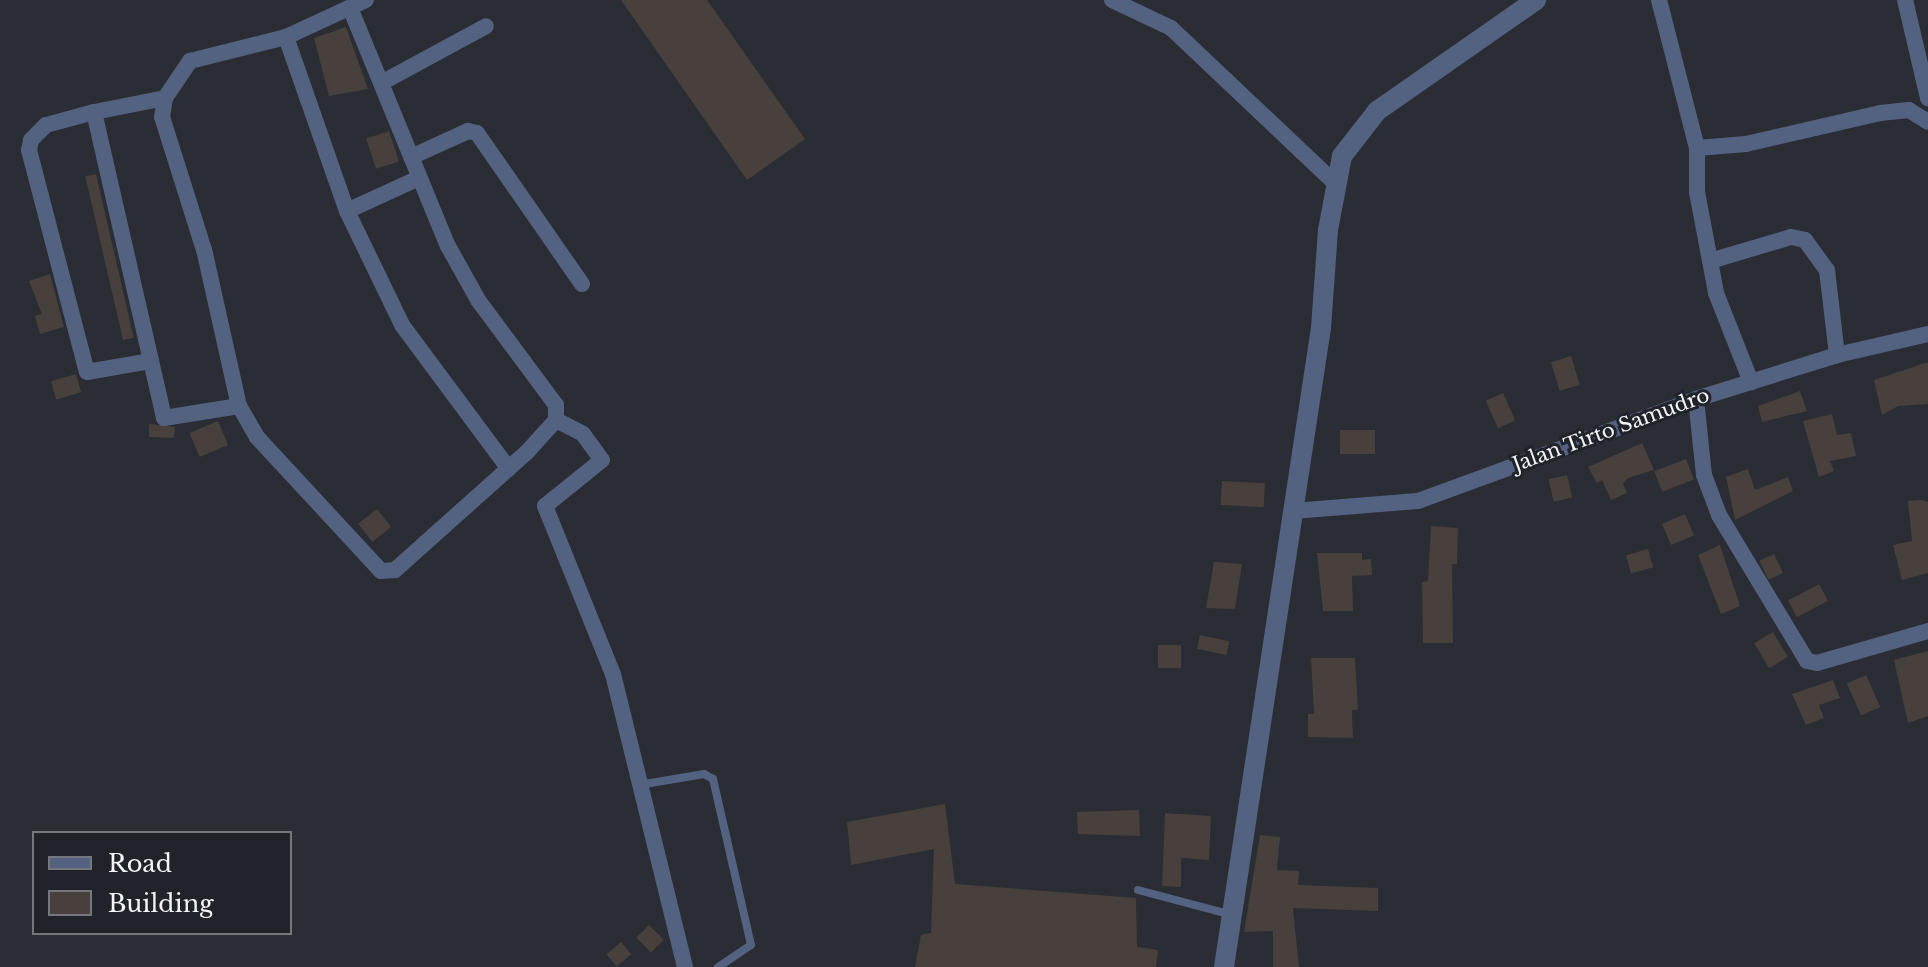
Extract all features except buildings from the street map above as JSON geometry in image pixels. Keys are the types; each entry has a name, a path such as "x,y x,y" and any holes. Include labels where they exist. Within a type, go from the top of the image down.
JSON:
{"street":[{"path":"351,10 383,82 419,178 470,287 556,405 556,420 509,469 395,570 381,571 257,437 239,406 204,250 162,117 165,98 190,61 286,37 351,10 366,0"},
{"path":"1112,0 1171,28 1334,182"},
{"path":"1224,967 1321,328 1334,182 1342,156 1377,111 1536,0"},
{"path":"1659,0 1697,148 1697,192 1721,310 1751,382"},
{"path":"1697,148 1746,144 1909,110 1928,96 1923,44 1905,0"},
{"path":"383,82 486,26"},
{"path":"286,37 347,211 402,325 509,469"},
{"path":"151,361 87,372 29,150 31,140 46,125 165,98"},
{"path":"1909,110 1928,122"},
{"path":"94,112 164,418 239,406"},
{"path":"411,157 468,131 477,133 582,284"},
{"path":"347,211 419,178"},
{"path":"1710,261 1791,237 1805,240 1827,270 1837,355"},
{"name":"Jalan Tirto Samudro","path":"1293,511 1418,501 1696,399 1837,355 1928,334"},
{"path":"1696,399 1704,475 1719,515 1807,661 1817,663 1928,631"},
{"path":"556,420 583,434 602,460 545,506 613,674 685,967"}],"lane":[{"path":"638,785 704,774 713,779 751,945 718,967"},
{"path":"1138,890 1232,915"}]}
